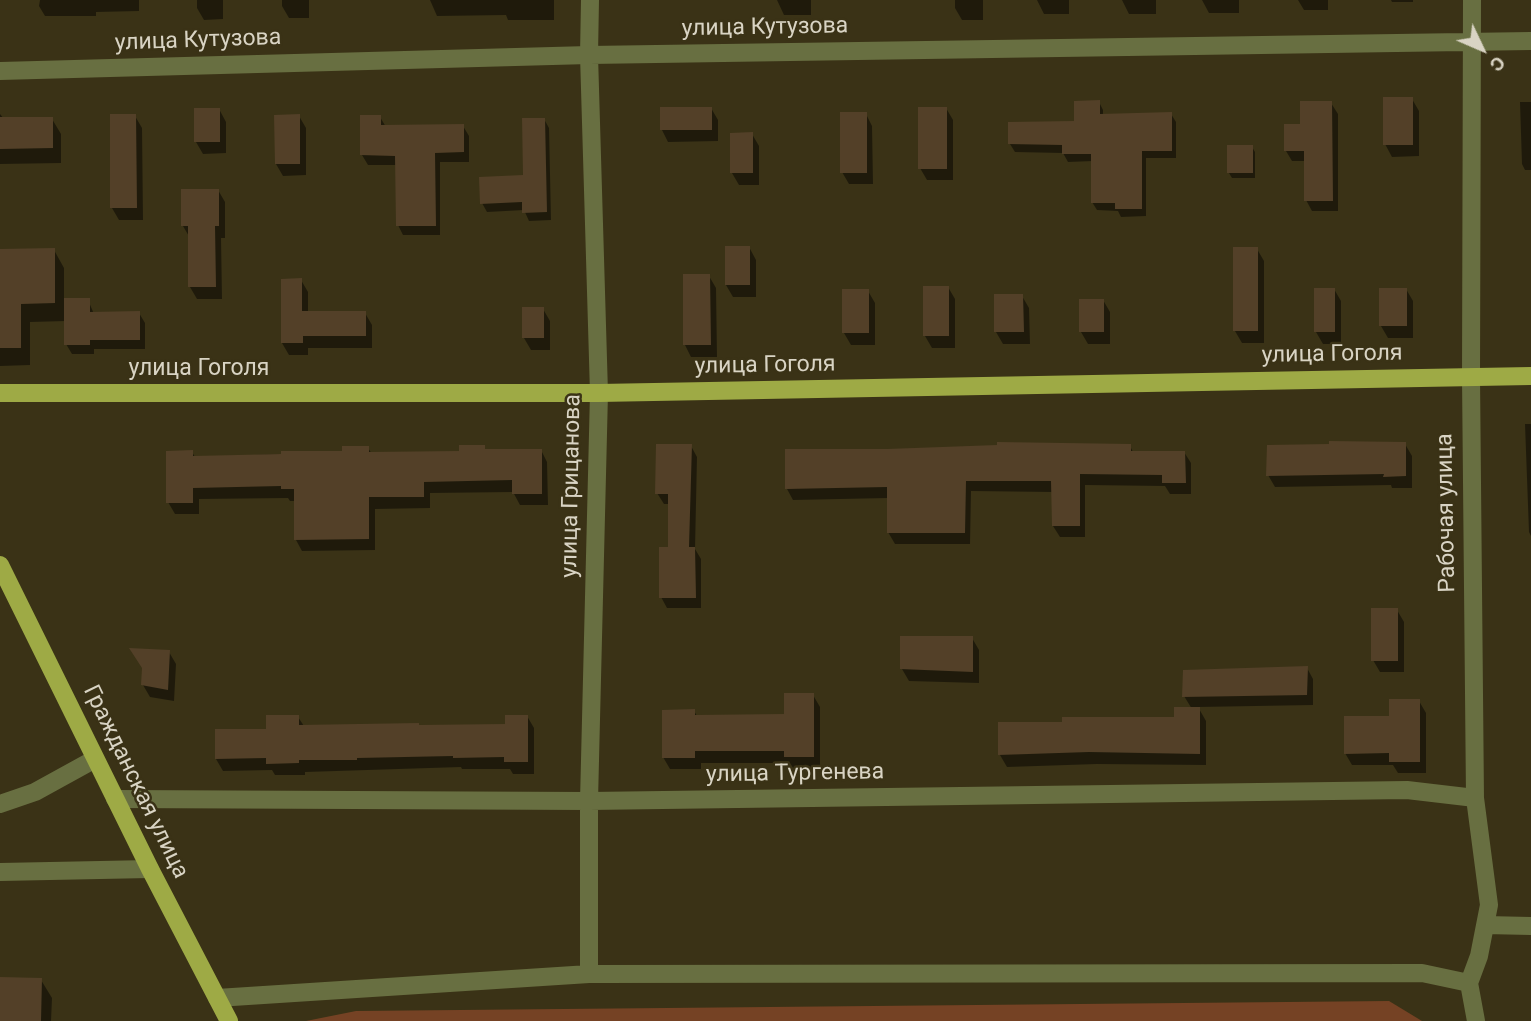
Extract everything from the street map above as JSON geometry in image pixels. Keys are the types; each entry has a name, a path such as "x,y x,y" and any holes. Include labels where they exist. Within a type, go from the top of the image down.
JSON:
{"main road":[{"name":"улица Гоголя","path":"0,393 599,393 1531,376"},
{"name":"Гражданская улица","path":"0,565 150,869 229,1021"}],"street":[{"name":"улица Грицанова","path":"589,974 589,801 599,393 589,55 590,0"},
{"name":"Рабочая улица","path":"1472,0 1471,377 1475,798 1489,905 1479,956 1469,983 1476,1021"},
{"name":"улица Кутузова","path":"0,71 589,55 1531,41"},
{"path":"0,804 35,792 95,759"},
{"name":"улица Тургенева","path":"115,799 589,801 1407,790 1475,798"},
{"path":"0,872 150,869"},
{"path":"1485,925 1531,926"},
{"path":"217,998 589,974 1422,973 1469,983"}],"shaded area":[{"path":"1389,1001 1422,1021 306,1021 356,1011"}],"building":[{"path":"1383,97 1413,97 1413,145 1383,145"},
{"path":"1100,100 1100,114 1172,112 1172,151 1142,151 1142,209 1115,209 1115,203 1091,203 1091,154 1062,154 1062,145 1008,144 1008,122 1074,121 1074,101"},
{"path":"1300,101 1332,101 1333,201 1304,201 1304,151 1284,151 1284,124 1300,124"},
{"path":"660,107 712,107 712,130 660,130"},
{"path":"918,107 947,107 947,169 918,169"},
{"path":"194,108 220,108 220,142 194,142"},
{"path":"840,112 867,112 867,173 840,173"},
{"path":"110,114 136,114 137,208 110,208"},
{"path":"300,114 300,164 275,164 274,115"},
{"path":"360,115 381,115 381,125 464,124 464,152 435,153 436,226 396,226 395,156 360,155"},
{"path":"0,117 53,117 53,148 0,149"},
{"path":"522,118 545,118 547,212 522,213 522,202 480,204 479,177 523,175"},
{"path":"753,132 753,173 730,173 730,133"},
{"path":"1227,145 1253,145 1253,173 1227,173"},
{"path":"181,189 219,189 219,226 215,226 216,287 188,287 188,226 181,226"},
{"path":"725,246 750,246 750,285 725,285"},
{"path":"1233,247 1258,247 1258,331 1233,331"},
{"path":"55,248 55,303 21,304 21,348 0,348 0,249"},
{"path":"683,274 710,274 711,345 683,345"},
{"path":"302,278 302,311 366,311 366,336 303,336 303,343 281,343 281,279"},
{"path":"923,286 949,286 949,336 923,336"},
{"path":"1314,288 1335,288 1335,332 1314,332"},
{"path":"1379,288 1407,288 1407,326 1379,326"},
{"path":"842,289 869,289 869,333 842,333"},
{"path":"994,294 1023,294 1024,332 994,332"},
{"path":"64,298 90,298 90,312 140,311 140,340 90,340 90,345 64,345"},
{"path":"1079,299 1104,299 1104,332 1079,332"},
{"path":"522,307 544,307 544,338 522,338"},
{"path":"1329,441 1406,442 1406,476 1266,476 1267,445 1329,444"},
{"path":"997,442 1131,444 1131,451 1185,451 1186,483 1162,483 1162,475 1080,474 1080,526 1052,526 1051,481 966,481 965,533 887,533 887,487 785,489 785,449 887,449 997,445"},
{"path":"656,444 692,444 689,547 695,547 696,598 659,598 659,547 668,547 668,494 655,494"},
{"path":"459,445 485,445 485,449 542,449 542,494 512,494 512,480 424,482 424,497 369,497 369,539 294,540 294,489 281,489 281,486 193,488 193,503 166,503 166,451 193,450 193,456 281,454 281,451 342,451 342,446 369,446 369,452 459,451"},
{"path":"1371,608 1398,608 1398,661 1371,661"},
{"path":"900,636 973,636 973,672 900,669"},
{"path":"129,648 170,650 168,690 141,685 142,668"},
{"path":"1308,666 1307,695 1182,697 1183,670"},
{"path":"784,693 814,693 814,757 784,757 784,751 695,751 695,758 662,758 662,710 695,709 695,715 784,714"},
{"path":"1389,699 1420,699 1420,762 1389,762 1389,753 1344,754 1344,716 1389,716"},
{"path":"1174,707 1200,707 1200,754 1089,752 998,755 998,722 1062,722 1062,717 1174,717"},
{"path":"266,715 299,715 299,725 419,725 505,724 505,715 528,715 528,762 504,762 504,757 453,756 299,760 299,763 266,764 266,758 215,759 215,729 266,729"},
{"path":"0,977 42,978 41,1021 0,1021"}]}
